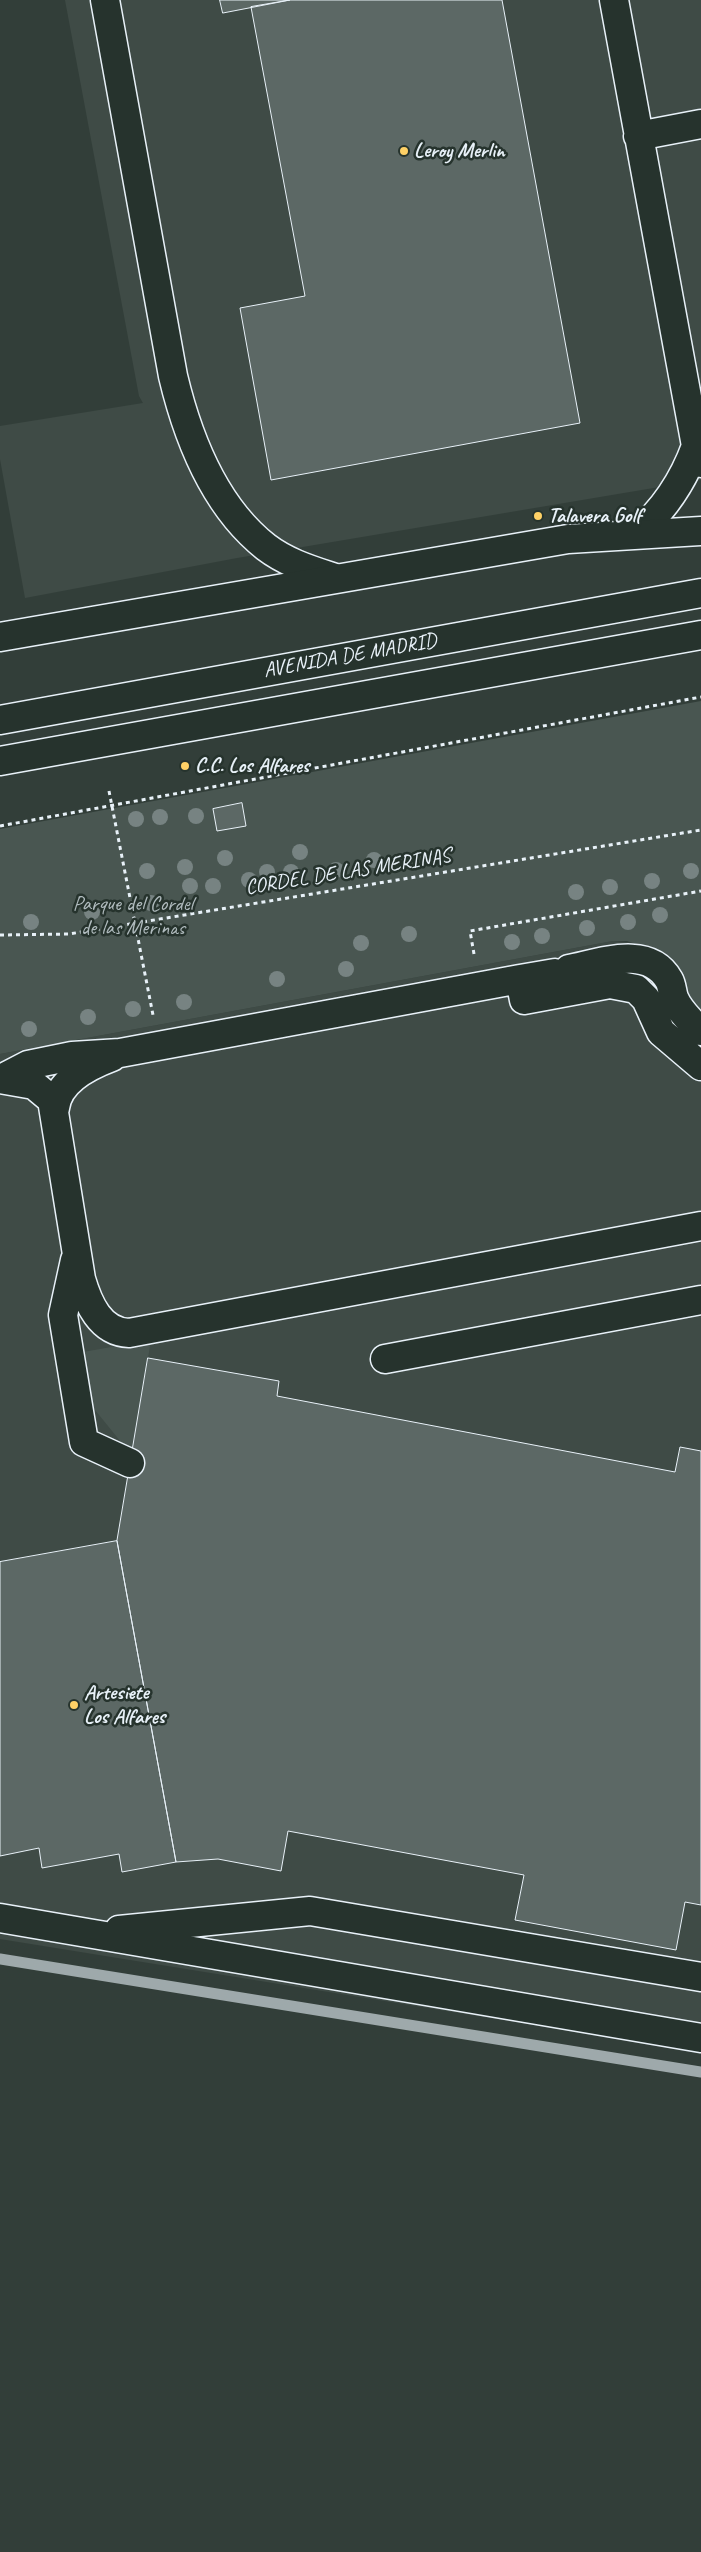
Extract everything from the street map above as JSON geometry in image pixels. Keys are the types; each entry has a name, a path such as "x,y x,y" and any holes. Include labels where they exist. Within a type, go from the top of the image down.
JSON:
{"main road":[{"path":"105,0 172,371 191,437 220,494 241,522 266,547 298,566 335,578"},
{"path":"614,0 638,136 699,452 679,486 652,520 636,534"},
{"path":"638,136 701,124"},
{"path":"0,637 568,539 701,531"},
{"name":"AVENIDA DE MADRID","path":"0,720 701,593"},
{"name":"AVENIDA DE MADRID","path":"0,761 701,635"},
{"path":"1,1079 28,1064 72,1056 120,1053 628,958 644,960 662,972 669,980 675,1000 701,1030"},
{"path":"520,979 524,1000 610,984 636,989 646,999 661,1032 701,1066"},
{"path":"120,1053 86,1069 67,1083 56,1099 55,1108 76,1255 84,1288 94,1310 108,1326 115,1330 129,1333 701,1226"},
{"path":"1,1079 34,1085 48,1094 55,1108"},
{"path":"76,1255 63,1315 84,1442 130,1463"},
{"path":"385,1359 701,1300"},
{"path":"85,1934 310,1911 701,1977"},
{"path":"0,1918 701,2038"}],"path":[{"path":"0,826 701,697"},
{"path":"109,791 154,1017"},
{"name":"CORDEL DE LAS MERINAS","path":"0,935 69,934 701,830"},
{"path":"474,958 470,931 701,891"}],"shaded area":[{"path":"65,0 701,0 701,480 237,558 25,598 0,459 0,426 143,403 139,396"},
{"path":"613,941 638,943 673,967 701,1015 701,2052 0,1939 0,1054"}],"green space":[{"name":"Parque del Cordel de las Merinas","path":"701,701 701,1015 689,998 685,987 648,948 627,941 613,941 0,1054 0,829"},
{"path":"151,1340 133,1448 125,1447 91,1405 83,1352"}],"building":[{"path":"220,0 290,0 223,13"},
{"name":"Leroy Merlin","path":"290,0 502,0 580,423 271,480 240,308 305,296 251,7"},
{"path":"242,803 246,826 217,831 213,809"},
{"path":"148,1358 279,1381 277,1396 675,1472 680,1447 701,1451 701,1905 685,1902 676,1950 515,1920 524,1875 288,1831 281,1871 218,1859 176,1862 117,1541"},
{"name":"Artesiete Los Alfares","path":"117,1541 176,1862 122,1872 119,1854 42,1868 39,1848 0,1856 0,1562"}],"waterway":[{"path":"0,1959 701,2072"}],"place":[{"name":"Leroy Merlin","path":"404,151"},
{"name":"Talavera Golf","path":"538,516"},
{"name":"C.C. Los Alfares","path":"185,766"},
{"name":"Artesiete Los Alfares","path":"74,1705"}]}
